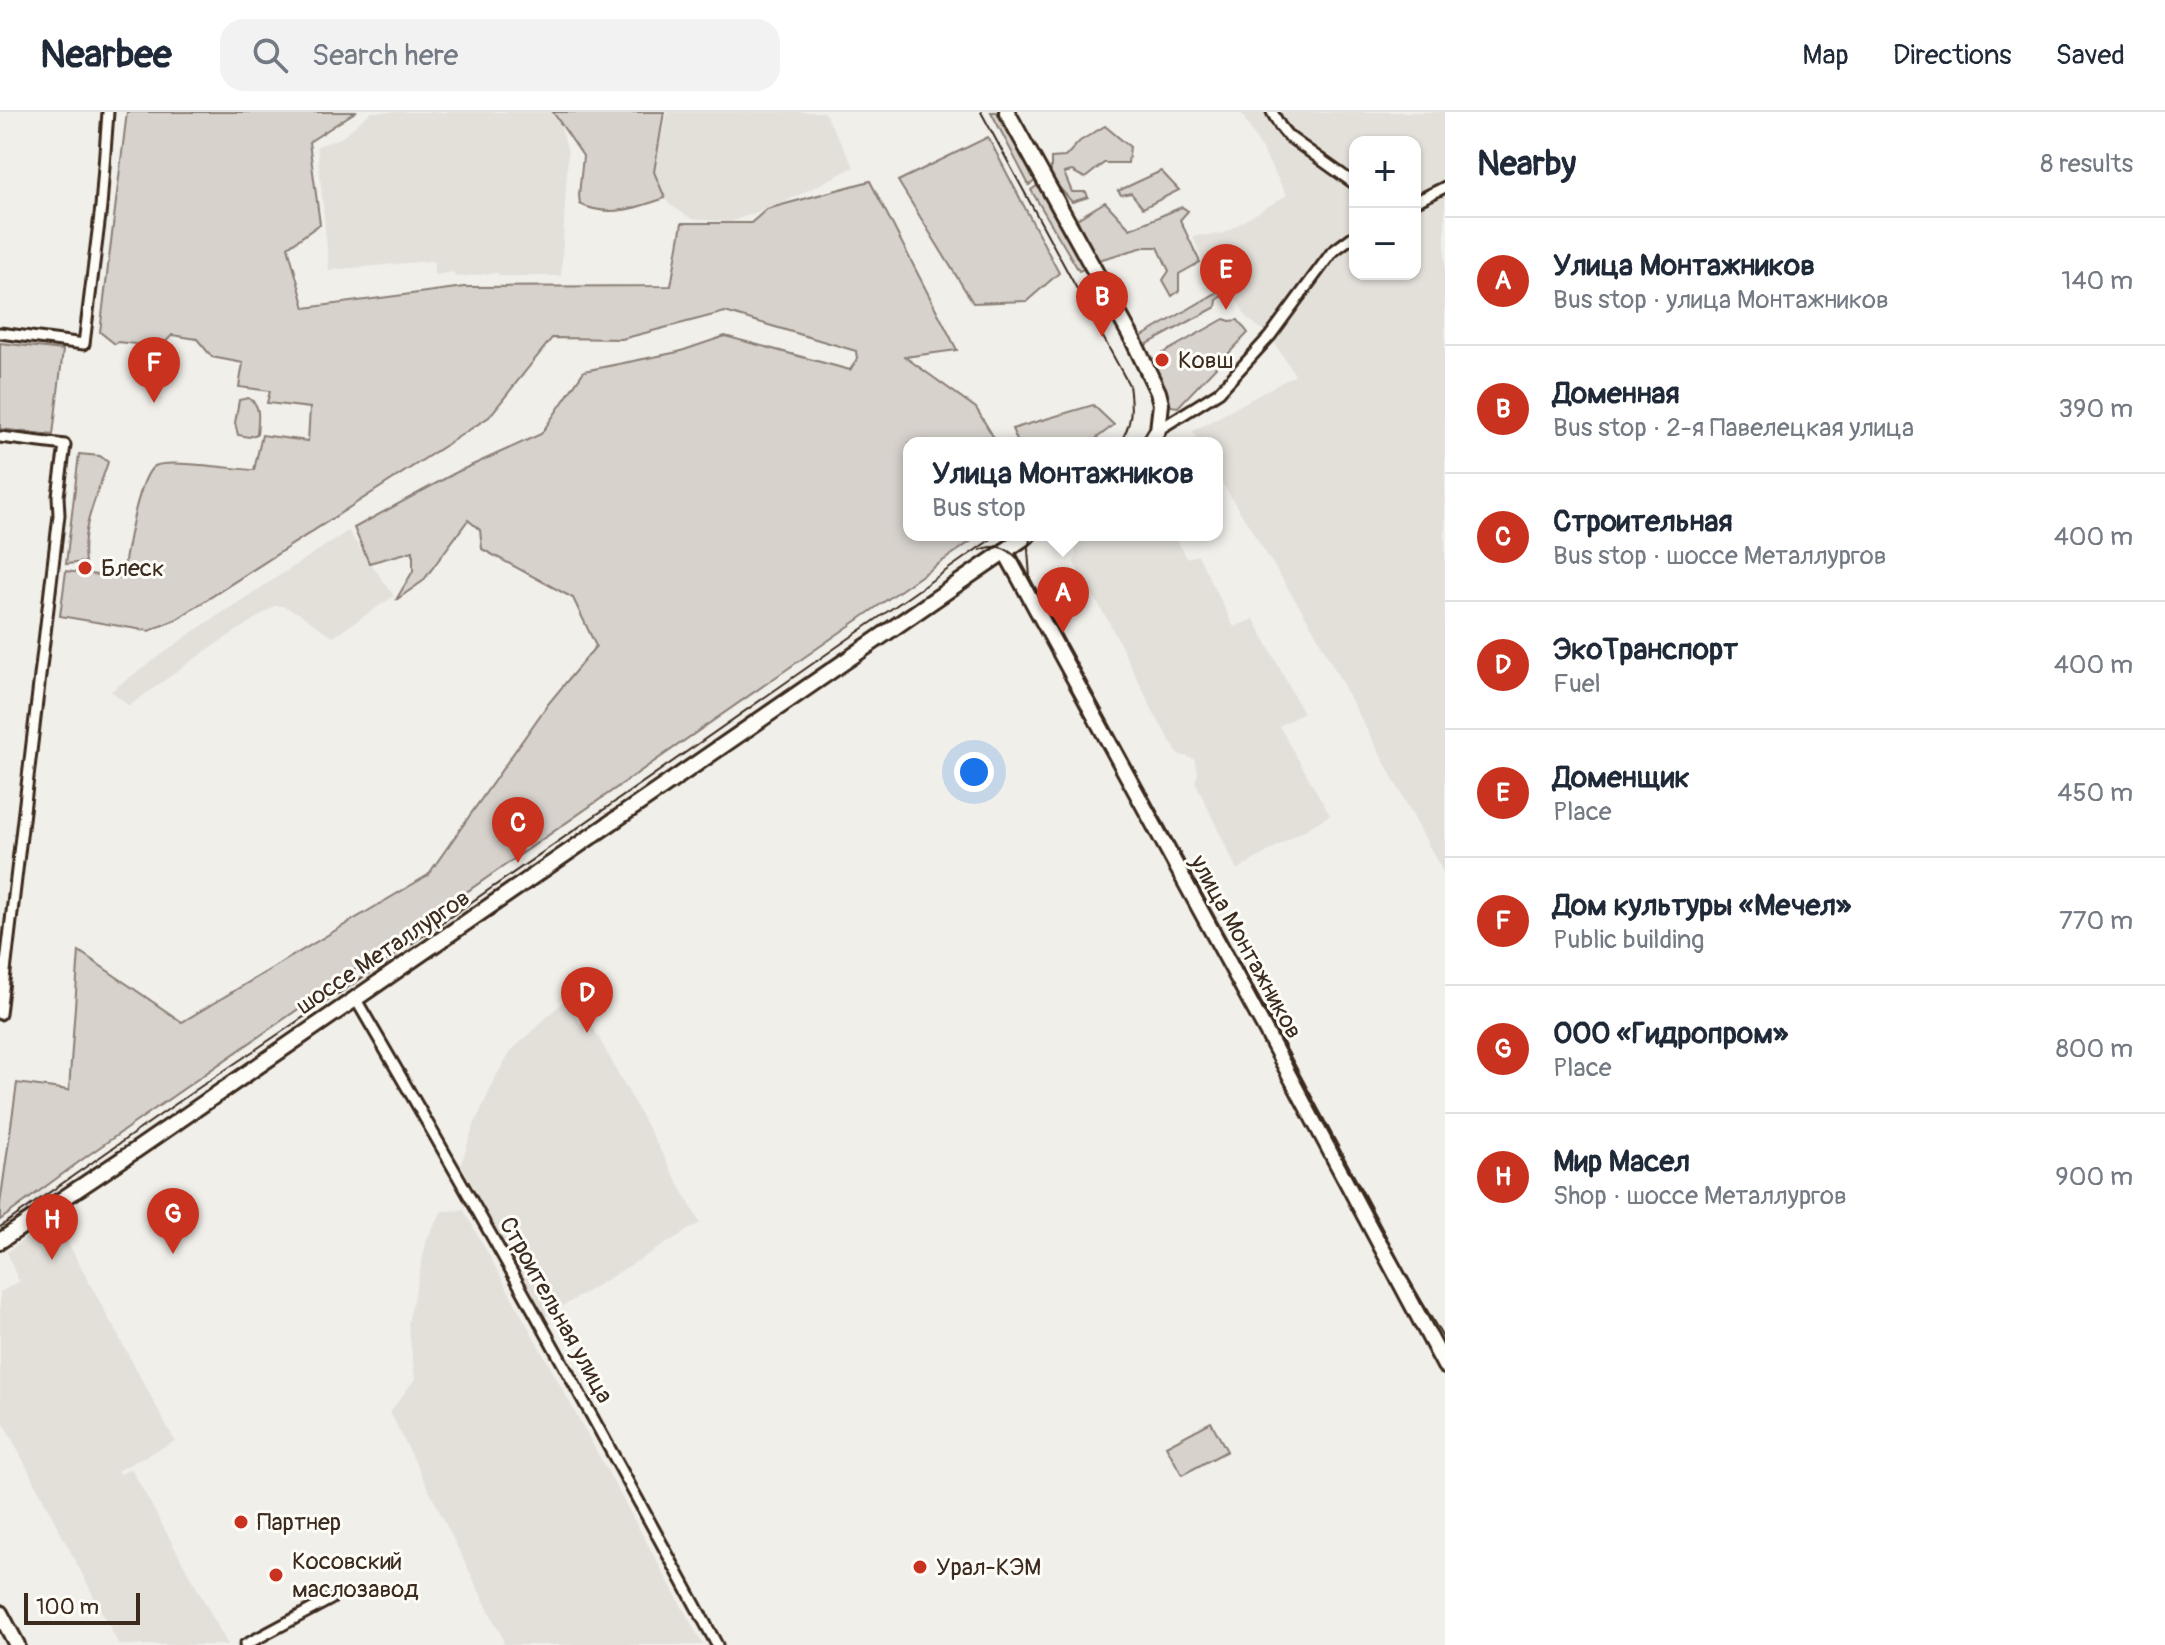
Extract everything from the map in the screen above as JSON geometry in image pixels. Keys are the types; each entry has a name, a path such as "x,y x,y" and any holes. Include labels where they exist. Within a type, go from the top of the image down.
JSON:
{"main road":[{"path":"1007,112 1142,357 1158,392 1161,404 1154,437"},
{"name":"шоссе Металлургов","path":"0,1241 1019,541"},
{"name":"улица Монтажников","path":"1005,551 1445,1366"},
{"path":"0,1613 17,1645"}],"street":[{"path":"0,333 84,344 101,207 108,112"},
{"path":"1272,112 1288,136 1349,180"},
{"path":"1421,199 1445,187"},
{"path":"1154,437 1219,392 1270,336 1332,252 1349,239"},
{"path":"0,437 65,445 0,1014"},
{"name":"Строительная улица","path":"355,998 538,1318 717,1645"},
{"path":"245,1645 331,1599"}],"shaded area":[{"path":"127,112 355,112 309,142 320,224 288,247 305,308 464,287 671,286 682,223 751,223 767,209 870,181 957,350 905,357 976,408 993,437 903,437 903,541 971,541 87,1156 0,1220 17,1083 69,1090 79,951 182,1022 428,875 548,704 596,646 573,598 482,549 480,530 468,520 423,581 396,600 413,571 413,551 369,563 354,528 457,472 541,434 584,371 678,352 725,336 850,370 857,359 856,351 725,312 622,339 552,338 489,417 177,619 149,631 60,616 66,571 122,578 138,500 149,472 155,466 187,464 254,470 262,435 308,441 310,408 267,403 270,391 239,387 243,363 212,357 197,339 172,335 161,347 115,344 100,332"},
{"path":"371,112 557,112 568,153 561,276 499,276 498,273 456,277 453,272 434,275 434,262 431,261 329,270 317,146 341,138"},
{"path":"553,112 664,112 654,172 665,198 612,211 580,204 583,156"},
{"path":"667,112 824,112 854,167 785,202 730,222 692,219 669,204 652,176"},
{"path":"991,112 1000,112 1037,180 1029,185"},
{"path":"1241,112 1445,112 1445,876 1311,625 1223,485 1223,437 1196,437 1193,431 1295,375 1270,336 1247,318 1228,285 1206,270 1193,236 1222,234 1287,195"},
{"path":"1105,126 1130,147 1128,163 1104,163 1085,178 1072,171 1064,173 1072,192 1086,192 1088,197 1072,202 1051,178 1051,158 1065,157 1080,141"},
{"path":"988,137 1059,273 1027,301 973,303 898,181"},
{"path":"1161,171 1179,190 1143,208 1131,193 1121,195 1118,191"},
{"path":"1038,185 1086,268 1079,271 1031,190"},
{"path":"1105,202 1130,229 1182,207 1188,211 1180,220 1200,262 1179,274 1179,291 1172,296 1163,280 1169,271 1158,247 1144,247 1095,261 1077,219"},
{"path":"1223,289 1216,307 1144,346 1139,338"},
{"path":"1224,319 1238,320 1248,333 1178,407 1171,406 1151,360"},
{"path":"0,343 63,350 53,435 0,429"},
{"path":"248,398 255,404 258,418 257,434 249,437 238,435 235,423 239,400"},
{"path":"1093,405 1114,425 1098,437 1015,437 1012,429"},
{"path":"79,454 100,456 108,462 87,524 85,562 66,564"},
{"path":"348,531 394,596 333,637 300,614 283,606 275,606 129,706 111,691 194,631"},
{"path":"1077,541 1177,541 1187,558 1198,555 1234,627 1254,619 1303,713 1279,726 1330,815 1237,870 1195,781 1198,773 1194,759 1178,754 1074,563"},
{"path":"565,1000 580,1023 588,1018 700,1223 545,1317 461,1165 472,1130 511,1051"},
{"path":"464,1210 703,1645 504,1645 390,1412 415,1379 408,1323 427,1239 442,1211"},
{"path":"49,1221 61,1230 175,1441 117,1471 121,1474 131,1468 228,1645 119,1645 0,1416 0,1292 20,1281 7,1252"},
{"path":"1211,1422 1227,1451 1182,1475 1166,1446"}],"tram line":[{"path":"981,112 1129,385 1130,416 1122,437"},
{"path":"0,1227 988,541"},
{"path":"1030,541 1030,578"},
{"path":"980,550 1000,547 1017,558 1379,1228 1445,1341"}],"place":[{"name":"Доменщик","path":"1226,310"},
{"name":"Доменная","path":"1102,337"},
{"name":"Ковш","path":"1162,360"},
{"name":"Дом культуры «Мечел»","path":"154,403"},
{"name":"Блеск","path":"85,568"},
{"name":"Улица Монтажников","path":"1063,633"},
{"name":"Строительная","path":"518,863"},
{"name":"ЭкоТранспорт","path":"587,1033"},
{"name":"ООО «Гидропром»","path":"173,1254"},
{"name":"Мир Масел","path":"52,1260"},
{"name":"Партнер","path":"241,1522"},
{"name":"Урал-КЭМ","path":"920,1567"},
{"name":"Косовский маслозавод","path":"276,1575"}]}
